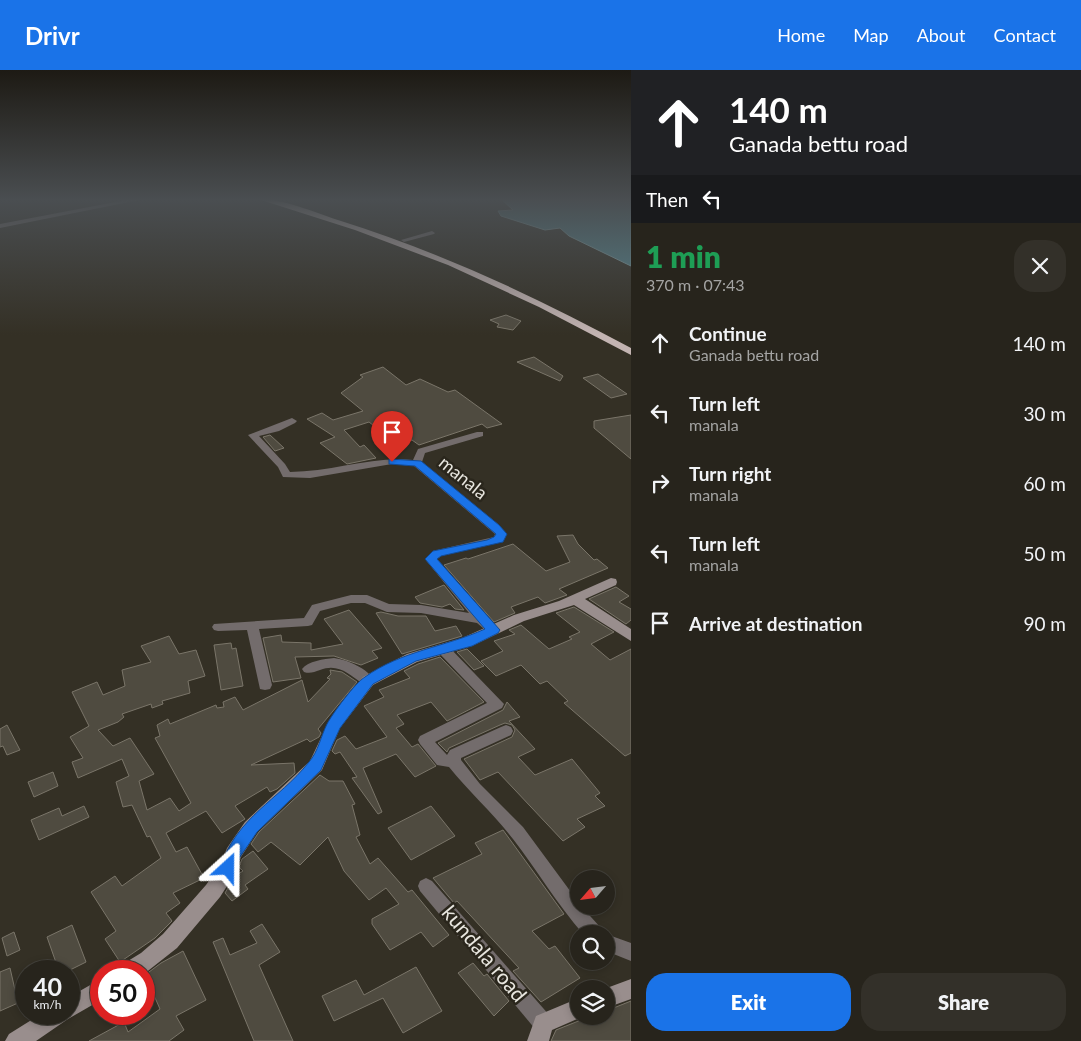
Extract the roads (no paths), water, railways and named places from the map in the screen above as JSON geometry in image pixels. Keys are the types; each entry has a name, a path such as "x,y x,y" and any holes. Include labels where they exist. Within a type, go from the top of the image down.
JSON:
{"highway":[{"path":"403,244 465,268 579,322 631,352"},
{"path":"416,244 470,264 631,346"}],"main road":[{"path":"148,960 170,941 213,891 228,868 233,854 251,827 316,765 334,725 368,681 412,658 467,642 528,614 575,598 611,582"},
{"path":"575,598 631,636"},
{"path":"615,995 631,989"},
{"name":"kundala road","path":"540,1032 570,1014"},
{"path":"16,1041 42,1025"}],"street":[{"name":"manala","path":"292,420 276,428 253,435 282,466 287,475 310,475 392,462 417,463 496,527 501,534 499,539 437,553 431,559 481,619 494,630"},
{"path":"417,463 421,451 480,434"},
{"path":"218,627 308,622 316,608 367,598 387,608 416,608 481,619"},
{"path":"252,626 265,685"},
{"path":"443,649 497,704 425,740 442,762 453,761"},
{"path":"308,669 325,663 338,662 368,681"},
{"path":"453,761 455,754 506,731"},
{"path":"453,761 475,788 517,832 587,925"},
{"name":"kundala road","path":"426,886 540,1032"},
{"path":"615,946 631,952"}],"water":[{"path":"586,244 631,244 631,266"}]}
